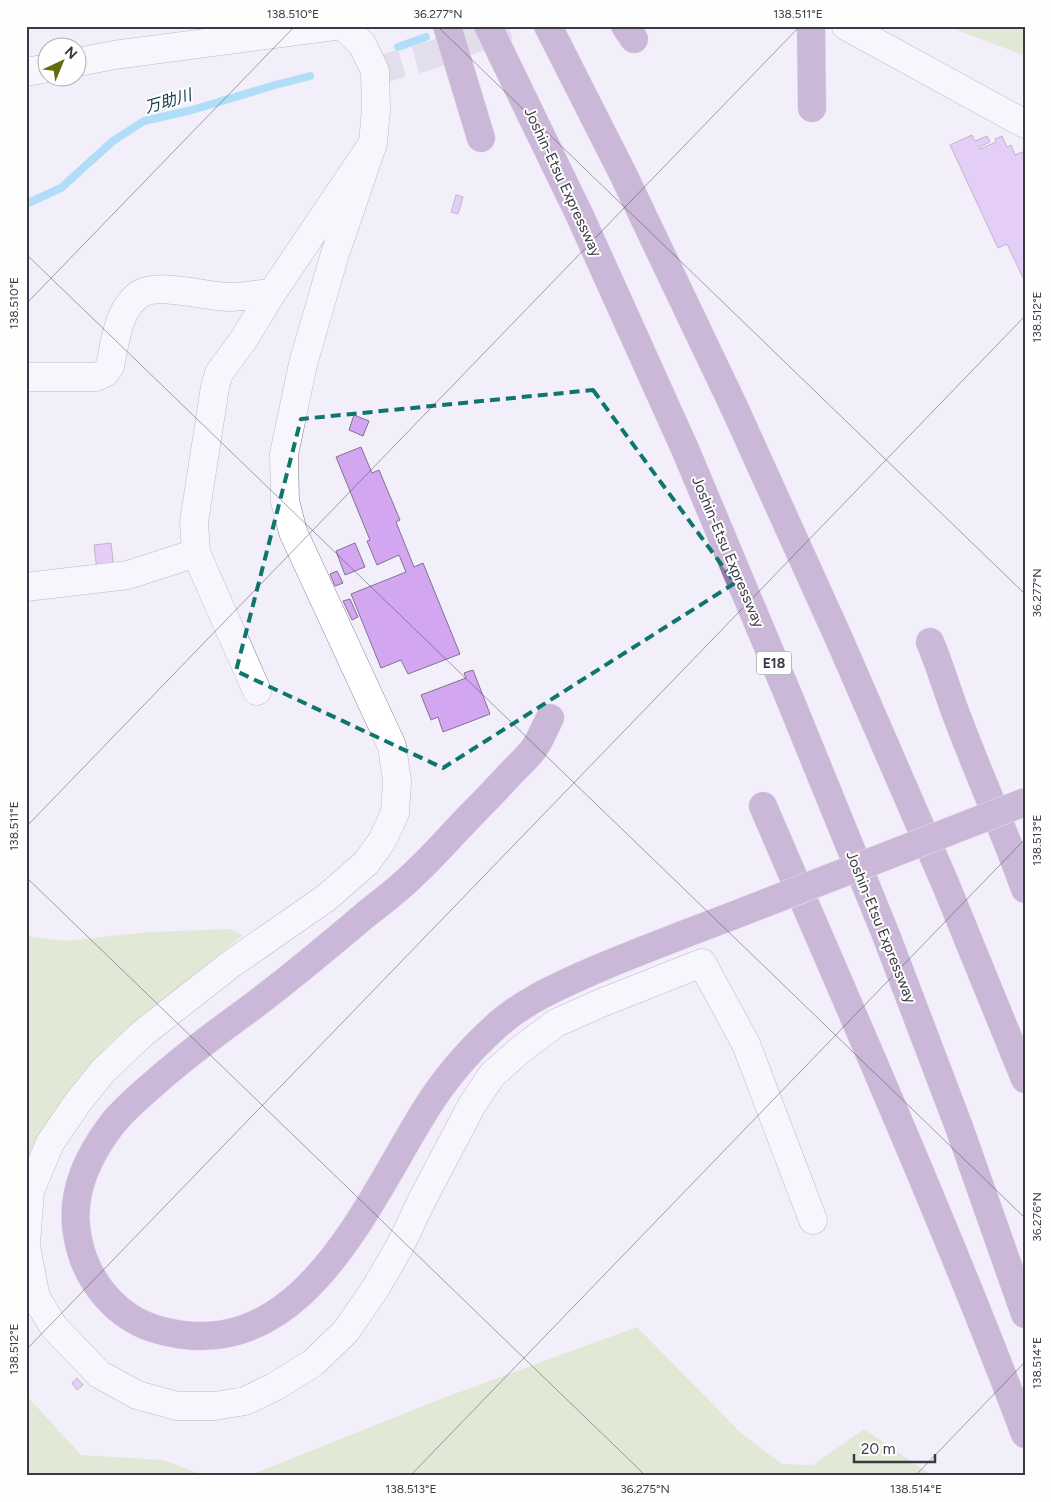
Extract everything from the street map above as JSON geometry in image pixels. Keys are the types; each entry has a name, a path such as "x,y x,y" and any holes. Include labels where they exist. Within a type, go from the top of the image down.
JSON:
{"highway":[{"path":"447,26 481,138"},
{"name":"Joshin-Etsu Expressway","path":"488,26 580,216 673,422 777,670 886,935 959,1127 1025,1314"},
{"path":"548,26 628,185 735,409 840,641 929,847 1025,1079"},
{"path":"811,39 812,108"},
{"path":"930,642 1025,889"},
{"path":"550,718 534,749 414,874 286,982 177,1063 112,1124 88,1162 78,1188 76,1233 82,1256 93,1280 106,1298 129,1317 152,1328 174,1335 200,1337 223,1335 245,1330 270,1318 293,1301 336,1256 428,1106 467,1055 496,1025 559,986 650,946 1025,802"},
{"path":"763,806 914,1157 1025,1434"}],"street":[{"path":"88,60 334,26"},
{"path":"26,1243 30,1191 50,1143 78,1102 103,1072 143,1033 231,964 326,898 366,863 382,841 395,813 397,781 392,746 293,532 285,501 284,454 303,364 334,257 372,143 376,110 375,72 362,44 342,26"},
{"path":"846,26 1025,124"},
{"path":"256,691 196,553 194,522 215,387 219,373 244,339 272,293 372,143"},
{"path":"26,377 96,377 105,373 110,366 124,312 141,293 159,289 230,297 272,293"},
{"path":"26,587 128,575 196,553"},
{"path":"26,1248 36,1298 54,1328 99,1374 137,1395 177,1406 215,1406 245,1401 274,1387 313,1362 346,1331 375,1289 400,1246 472,1105 492,1075 520,1050 556,1024 601,1003 702,962 746,1044 813,1220"}],"highlighted area":[{"path":"593,390 735,583 443,768 236,671 301,419"}],"green space":[{"path":"947,26 1025,26 1025,56"},
{"path":"231,929 243,935 109,1044 42,1133 26,1162 26,936 65,941 148,932"},
{"path":"637,1327 742,1434 782,1464 813,1465 864,1429 933,1476 248,1476 446,1397"},
{"path":"26,1395 81,1455 163,1460 206,1476 26,1476"}],"building":[{"path":"972,135 975,141 987,136 990,142 979,147 980,149 996,142 995,139 1002,136 1007,147 1011,145 1015,155 1025,151 1025,282 1007,244 998,248 950,145"},
{"path":"456,195 463,197 458,214 451,212"},
{"path":"354,415 369,421 363,436 349,430"},
{"path":"361,447 372,473 379,470 400,520 396,522 414,567 423,563 460,654 408,674 401,660 381,668 351,594 406,572 399,555 377,565 367,541 370,540 336,457"},
{"path":"111,543 114,568 97,570 94,545"},
{"path":"355,543 365,567 345,575 336,551"},
{"path":"337,571 343,583 335,586 330,574"},
{"path":"350,599 358,617 352,620 343,601"},
{"path":"473,670 490,714 443,732 438,717 431,720 421,695 466,678 464,673"},
{"path":"77,1378 83,1385 77,1390 72,1383"}],"waterway":[{"name":"万助川","path":"398,47 426,37"},
{"name":"万助川","path":"26,204 61,188 113,141 144,121 192,110 310,76"}],"tunnel":[{"path":"375,71 429,56 508,26"}]}
